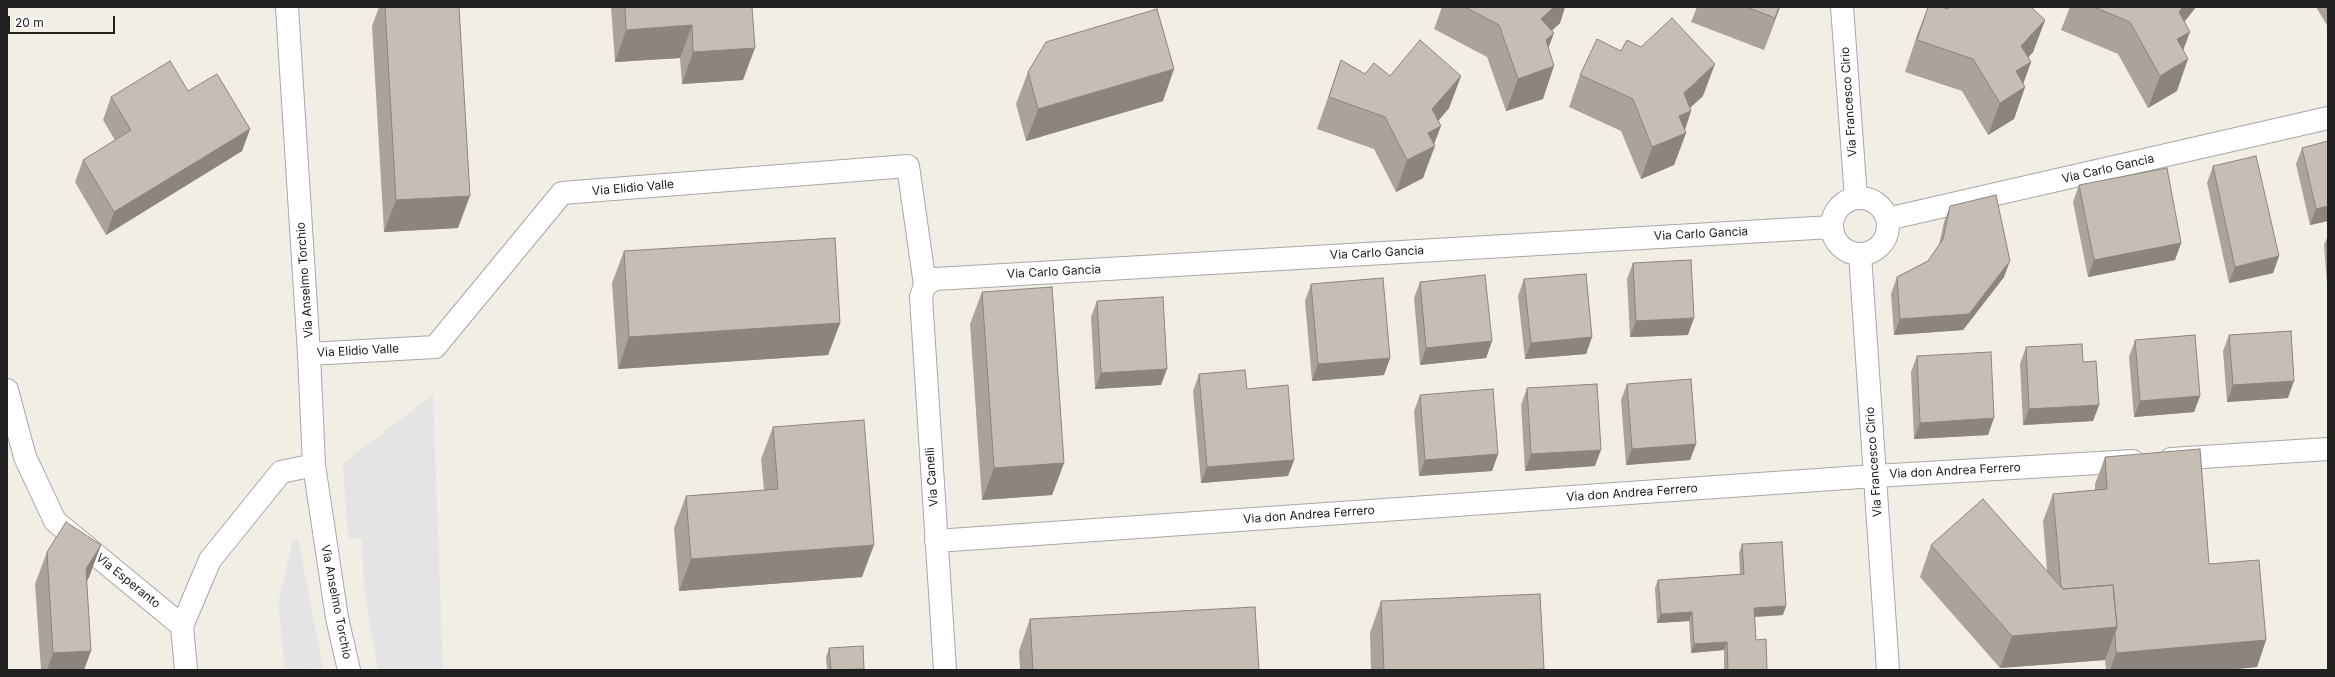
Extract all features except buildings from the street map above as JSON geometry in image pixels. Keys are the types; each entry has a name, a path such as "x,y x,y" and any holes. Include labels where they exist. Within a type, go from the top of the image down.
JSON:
{"street":[{"name":"Via Anselmo Torchio","path":"287,7 309,354 314,465 334,602 349,670"},
{"name":"Via Francesco Cirio","path":"1842,7 1856,198"},
{"name":"Via Carlo Gancia","path":"1887,219 2328,118"},
{"name":"Via Elidio Valle","path":"309,354 435,347 562,193 908,166 925,285"},
{"path":"1856,198 1873,200 1884,212 1887,219 1886,236 1882,243 1869,252 1860,254 1852,253 1838,243 1832,227 1836,211 1848,200 1856,198"},
{"name":"Via Carlo Gancia","path":"925,285 935,279 1832,227"},
{"name":"Via Francesco Cirio","path":"1860,254 1888,670"},
{"name":"Via Canelli","path":"925,285 921,297 944,670"},
{"name":"Via Esperanto","path":"7,390 25,457 54,521 182,626"},
{"name":"Via don Andrea Ferrero","path":"936,541 1875,476 2328,449"},
{"path":"186,670 182,626 210,560 281,472 314,465"}],"shaded area":[{"path":"433,395 443,670 378,670 364,589 362,539 348,538 343,463"},
{"path":"298,539 323,668 285,670 278,602 293,541"}]}
